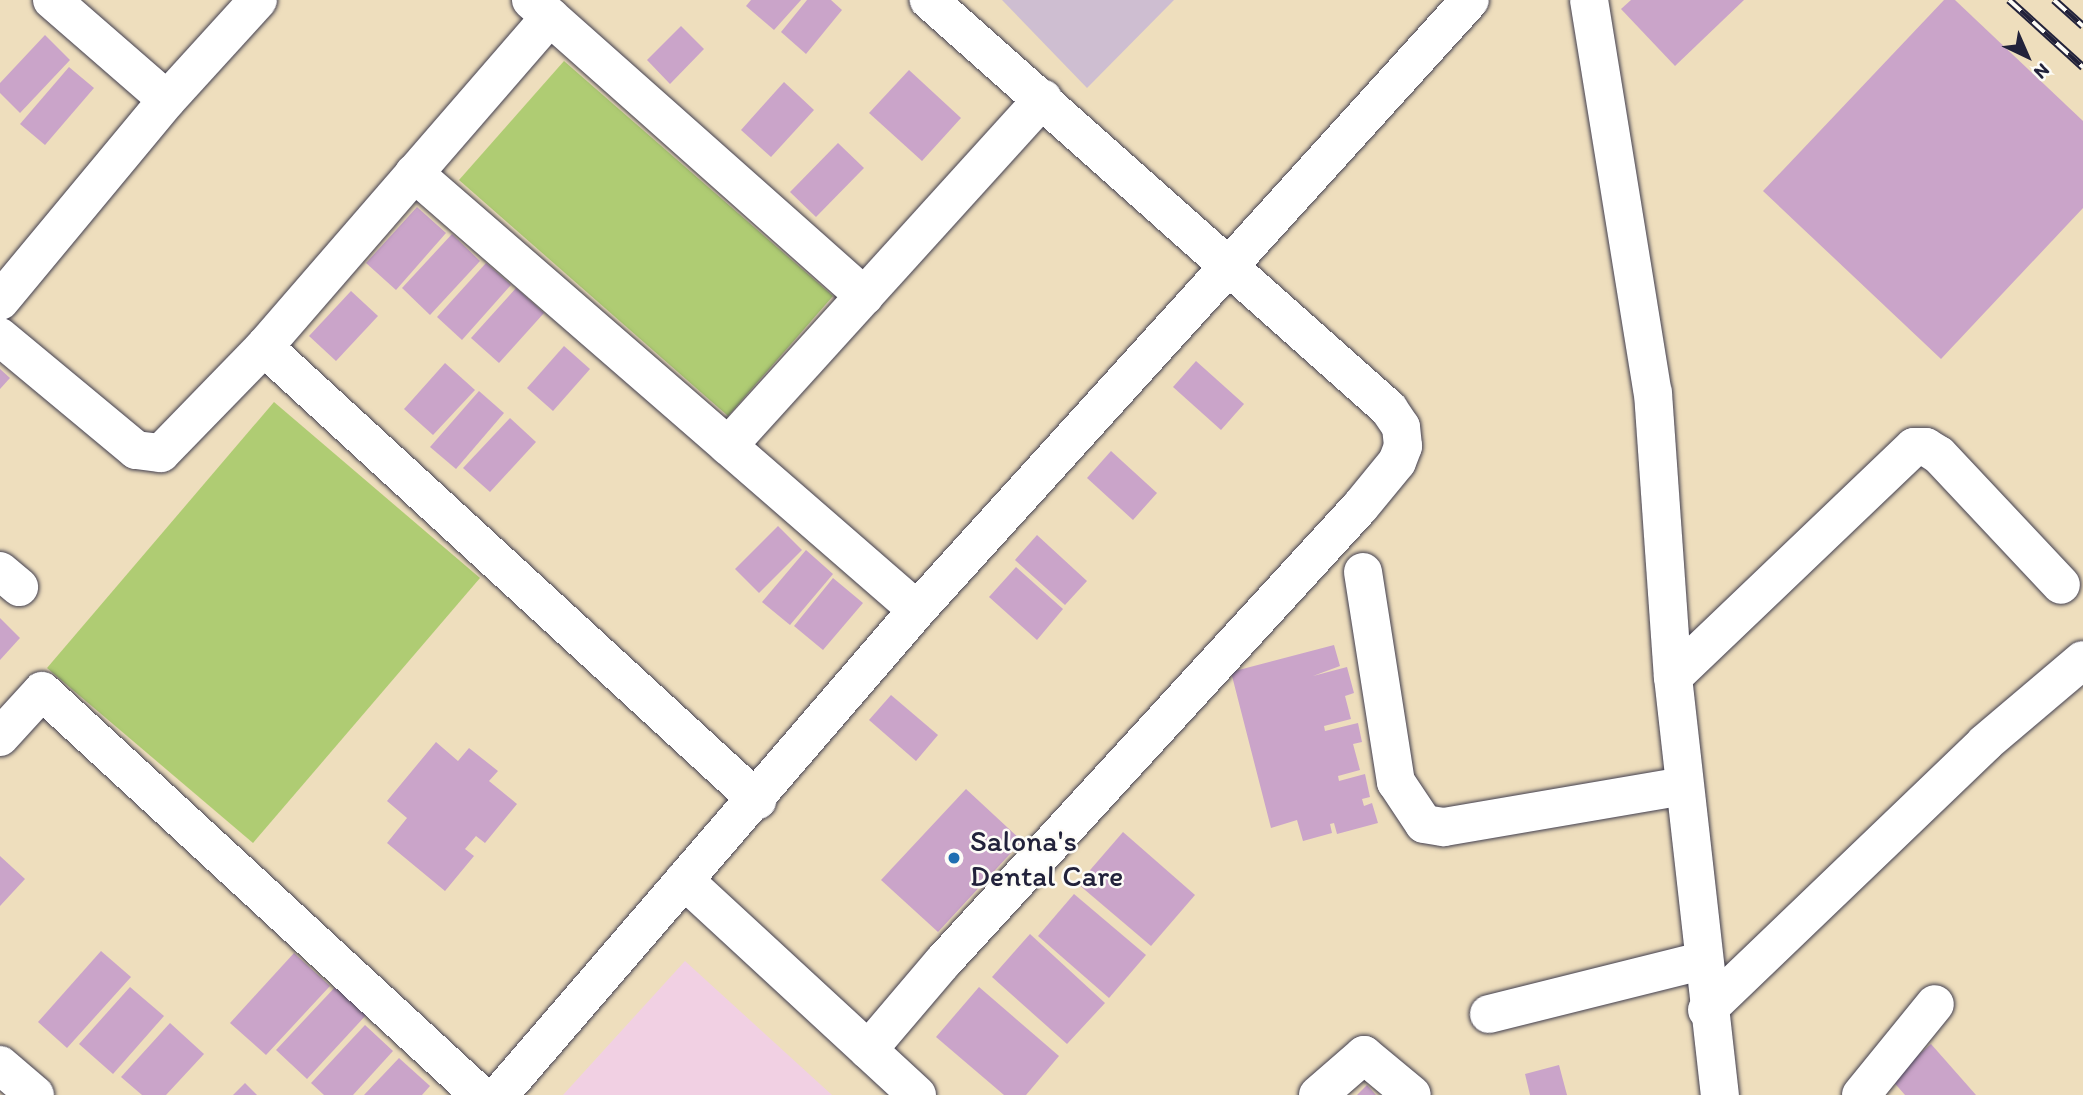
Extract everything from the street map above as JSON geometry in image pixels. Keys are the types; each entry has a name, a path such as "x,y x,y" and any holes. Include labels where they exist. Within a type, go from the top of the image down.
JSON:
{"street":[{"path":"52,0 167,100"},
{"path":"3,293 167,100 258,0"},
{"path":"868,1050 1397,463 1403,446 1401,427 1389,409 929,0"},
{"path":"499,1095 684,880 757,800 916,610 1470,0"},
{"path":"1589,0 1653,393 1683,786 1707,1010 1720,1095"},
{"path":"0,337 136,450 161,453 174,444 264,347 414,173 540,8 864,296"},
{"path":"728,446 1043,99"},
{"path":"414,173 916,610"},
{"path":"264,347 757,800"},
{"path":"1673,677 1914,447 1926,447 1940,455 2061,585"},
{"path":"1363,572 1396,782 1424,824 1444,827 1683,786"},
{"path":"1707,1010 1985,743 2083,660"},
{"path":"0,737 42,691 480,1095"},
{"path":"684,880 917,1095"},
{"path":"1489,1014 1702,961"},
{"path":"1861,1095 1935,1004"},
{"path":"1318,1095 1364,1055 1412,1095"},
{"path":"0,1065 34,1095"}],"shaded area":[{"path":"1002,0 1174,0 1087,88"},
{"path":"685,961 832,1095 563,1095"}],"green space":[{"path":"564,61 833,296 728,416 459,180"},
{"path":"274,402 480,578 253,843 47,668"}],"building":[{"path":"751,0 801,0 774,30 746,6"},
{"path":"807,0 831,0 842,10 806,54 781,32"},
{"path":"1631,0 1744,0 1675,66 1621,9"},
{"path":"1944,0 1955,0 2083,121 2083,208 1941,359 1763,191"},
{"path":"681,26 704,49 670,84 647,60"},
{"path":"45,35 70,60 20,113 0,93 0,83"},
{"path":"69,67 94,88 45,145 20,124"},
{"path":"909,70 961,118 922,161 869,113"},
{"path":"784,82 814,110 771,157 741,130"},
{"path":"838,143 864,168 816,217 790,192"},
{"path":"417,207 446,233 396,290 366,263"},
{"path":"452,234 480,261 430,315 402,288"},
{"path":"486,263 511,285 462,340 437,317"},
{"path":"516,288 544,313 499,363 471,338"},
{"path":"351,291 378,316 336,361 309,336"},
{"path":"564,346 590,369 553,411 527,388"},
{"path":"1196,361 1244,404 1221,430 1173,387"},
{"path":"445,363 475,390 433,435 404,409"},
{"path":"0,369 10,378 0,389"},
{"path":"479,391 504,413 456,469 430,447"},
{"path":"510,418 536,442 490,492 463,468"},
{"path":"1111,451 1157,493 1133,520 1087,478"},
{"path":"778,526 802,550 759,593 735,569"},
{"path":"1037,535 1087,581 1065,605 1015,560"},
{"path":"806,550 833,574 790,625 762,602"},
{"path":"1016,567 1063,609 1037,640 989,597"},
{"path":"833,578 863,603 823,650 794,626"},
{"path":"0,618 20,638 0,660"},
{"path":"1334,645 1340,666 1313,676 1347,667 1354,693 1345,696 1351,719 1324,726 1325,731 1358,723 1362,742 1353,744 1360,770 1338,776 1339,781 1365,774 1370,797 1362,799 1364,806 1372,803 1378,823 1337,834 1334,823 1330,824 1332,833 1303,841 1297,820 1271,828 1231,672"},
{"path":"891,695 938,735 916,761 869,720"},
{"path":"436,742 458,761 469,748 498,771 489,781 517,804 485,843 476,836 465,849 474,856 445,891 387,843 407,818 387,801"},
{"path":"966,789 1022,841 938,932 881,880"},
{"path":"1123,832 1195,895 1151,946 1078,884"},
{"path":"0,856 25,879 0,906"},
{"path":"1074,894 1146,955 1109,998 1038,936"},
{"path":"1030,934 1105,1003 1067,1044 992,977"},
{"path":"101,951 131,977 67,1048 38,1022"},
{"path":"294,953 330,986 266,1055 230,1023"},
{"path":"337,985 368,1013 307,1079 276,1050"},
{"path":"130,987 164,1016 113,1074 79,1044"},
{"path":"979,987 1059,1056 1026,1095 1004,1095 936,1037"},
{"path":"170,1023 204,1054 166,1095 142,1095 121,1077"},
{"path":"365,1025 393,1051 353,1095 324,1095 311,1083"},
{"path":"1931,1044 1976,1095 1905,1095 1891,1079"},
{"path":"399,1058 430,1086 422,1095 364,1095"},
{"path":"1559,1065 1567,1095 1530,1095 1525,1074"},
{"path":"245,1083 257,1095 233,1095"},
{"path":"1367,1085 1376,1095 1357,1095"}],"railway":[{"path":"2009,0 2083,67"},
{"path":"2054,0 2083,26"}],"place":[{"name":"Salona's Dental Care","path":"954,858"}]}
